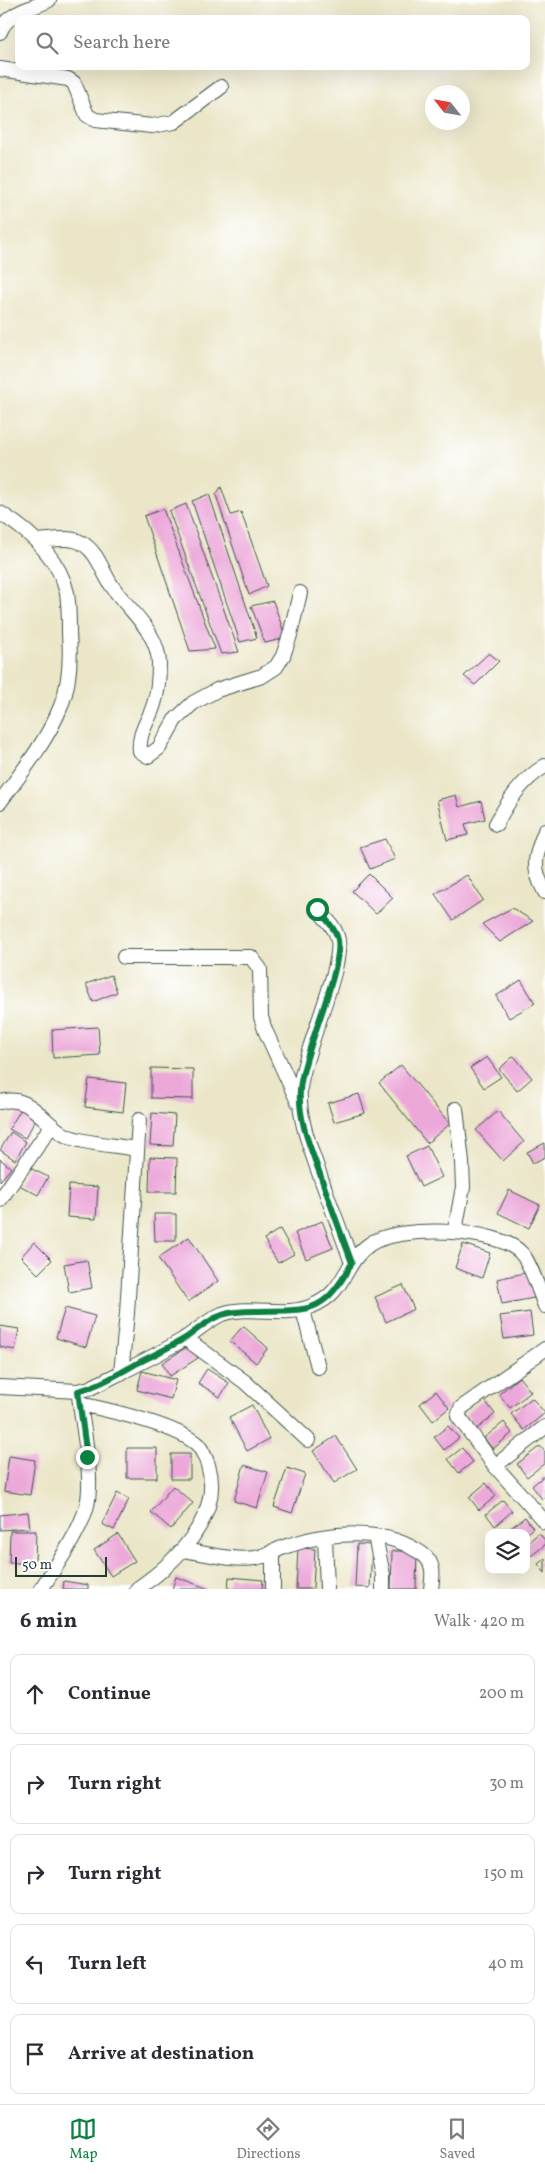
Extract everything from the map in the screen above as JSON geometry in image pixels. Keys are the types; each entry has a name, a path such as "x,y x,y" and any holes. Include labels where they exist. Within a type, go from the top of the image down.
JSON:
{"street":[{"path":"0,32 2,25 12,15 49,0"},
{"path":"0,69 68,79 74,83 87,115 95,120 152,126 174,122 221,87"},
{"path":"0,513 20,526 37,541 50,557 66,592 70,651 70,673 61,705 49,731 0,802"},
{"path":"37,541 73,539 86,545 98,560 112,586 144,624 159,660 154,705 143,726 139,742 140,751 148,756 159,748 175,720 193,703 217,690 262,676 276,667 283,656 290,635 300,593"},
{"path":"496,824 506,803 516,791 545,766"},
{"path":"545,831 536,854 535,868 545,892"},
{"path":"300,1105 300,1088 304,1070 331,982 338,950 338,937 333,927 317,909"},
{"path":"124,957 251,957 260,969 261,1017 265,1030 300,1105 309,1144 352,1263"},
{"path":"0,1102 6,1100 22,1102 32,1106 67,1136 136,1149"},
{"path":"456,1109 463,1187 456,1231"},
{"path":"121,1373 127,1313 138,1120"},
{"path":"0,1200 52,1125"},
{"path":"79,1398 90,1388 185,1338 223,1314 239,1311 303,1310 329,1298 340,1284 352,1263 370,1244 399,1234 456,1231 499,1241 523,1254 545,1306"},
{"path":"303,1310 318,1367"},
{"path":"185,1338 245,1382 308,1440"},
{"path":"545,1349 459,1410 458,1419 495,1466 545,1522"},
{"path":"0,1387 79,1398 182,1435 198,1446 206,1460 212,1478 210,1493 197,1530 183,1550 157,1576 137,1589"},
{"path":"41,1589 60,1560 88,1504 87,1457 79,1398"},
{"path":"495,1466 545,1427"},
{"path":"183,1550 256,1558 291,1544 325,1537 375,1536 404,1544 422,1553 430,1562 432,1572 431,1589"},
{"path":"375,1536 383,1575 383,1589"},
{"path":"325,1537 327,1589"},
{"path":"273,1551 273,1589"}],"building":[{"path":"221,487 231,515 241,512 267,586 249,595 216,495"},
{"path":"209,494 257,638 240,642 192,501"},
{"path":"186,504 239,652 221,654 169,511"},
{"path":"163,509 215,649 190,651 144,516"},
{"path":"273,601 286,638 265,643 251,606"},
{"path":"489,653 499,661 475,685 464,676"},
{"path":"456,795 459,807 481,801 485,819 465,824 468,835 447,840 437,800"},
{"path":"385,839 395,859 370,869 360,847"},
{"path":"369,874 393,898 376,914 352,891"},
{"path":"467,875 483,900 453,920 435,894"},
{"path":"512,908 533,921 500,942 482,924"},
{"path":"111,975 117,992 93,1002 86,984"},
{"path":"521,980 535,1003 509,1018 496,996"},
{"path":"98,1027 100,1055 53,1058 52,1030"},
{"path":"514,1056 532,1078 517,1091 499,1069"},
{"path":"487,1057 501,1077 484,1088 470,1068"},
{"path":"401,1065 450,1124 427,1143 379,1083"},
{"path":"151,1068 193,1069 193,1099 151,1098"},
{"path":"89,1079 126,1083 123,1112 85,1107"},
{"path":"359,1094 365,1113 334,1122 328,1103"},
{"path":"21,1109 37,1118 25,1138 9,1129"},
{"path":"498,1111 524,1142 503,1161 476,1130"},
{"path":"152,1113 175,1115 173,1146 150,1145"},
{"path":"11,1132 26,1142 15,1160 0,1150"},
{"path":"545,1143 545,1157 533,1163 527,1152"},
{"path":"427,1146 442,1177 421,1187 406,1156"},
{"path":"150,1157 177,1158 176,1192 149,1192"},
{"path":"0,1159 11,1168 0,1181"},
{"path":"28,1167 48,1177 38,1195 19,1185"},
{"path":"69,1185 98,1187 96,1219 67,1217"},
{"path":"509,1190 540,1205 529,1228 498,1213"},
{"path":"154,1214 176,1214 176,1241 155,1241"},
{"path":"322,1221 333,1248 306,1259 295,1233"},
{"path":"280,1229 294,1254 278,1263 264,1239"},
{"path":"189,1237 218,1281 188,1302 158,1258"},
{"path":"34,1242 52,1260 38,1274 21,1257"},
{"path":"463,1244 490,1253 482,1278 455,1268"},
{"path":"87,1260 92,1288 69,1292 64,1264"},
{"path":"529,1272 534,1298 502,1304 497,1279"},
{"path":"403,1285 414,1309 386,1322 375,1297"},
{"path":"65,1308 95,1316 86,1347 56,1338"},
{"path":"530,1312 533,1335 504,1339 500,1316"},
{"path":"0,1326 19,1329 15,1350 0,1347"},
{"path":"243,1326 268,1348 256,1363 230,1341"},
{"path":"190,1345 198,1358 170,1376 162,1363"},
{"path":"207,1369 229,1383 220,1397 198,1383"},
{"path":"142,1371 176,1380 171,1399 137,1390"},
{"path":"519,1377 531,1392 510,1408 499,1394"},
{"path":"436,1391 449,1408 433,1421 420,1404"},
{"path":"532,1398 545,1413 524,1430 511,1414"},
{"path":"484,1399 495,1414 477,1429 466,1414"},
{"path":"252,1405 269,1439 247,1451 229,1417"},
{"path":"504,1422 512,1433 493,1449 484,1438"},
{"path":"448,1426 459,1438 444,1450 434,1437"},
{"path":"336,1436 357,1469 334,1483 313,1451"},
{"path":"540,1446 545,1452 545,1463 527,1477 517,1464"},
{"path":"127,1448 157,1448 157,1478 127,1478"},
{"path":"462,1448 473,1462 459,1473 448,1459"},
{"path":"171,1454 190,1454 190,1479 171,1479"},
{"path":"9,1456 35,1460 30,1495 4,1491"},
{"path":"244,1465 268,1472 257,1508 234,1501"},
{"path":"287,1468 305,1474 292,1513 274,1507"},
{"path":"545,1475 545,1497 542,1499 532,1486"},
{"path":"486,1483 496,1496 479,1510 469,1497"},
{"path":"173,1486 193,1503 171,1529 151,1512"},
{"path":"117,1493 129,1499 114,1530 102,1524"},
{"path":"503,1500 512,1511 495,1526 486,1514"},
{"path":"28,1512 30,1528 0,1530 0,1515"},
{"path":"525,1517 533,1528 530,1531 530,1529 509,1529"},
{"path":"10,1531 36,1531 35,1563 9,1563"},
{"path":"539,1533 545,1540 545,1545 531,1556 530,1541"},
{"path":"118,1534 135,1561 111,1576 94,1550"},
{"path":"357,1544 372,1545 370,1588 355,1587"},
{"path":"298,1548 315,1549 313,1589 296,1589"},
{"path":"392,1551 417,1551 416,1589 391,1589"},
{"path":"545,1558 545,1573 538,1564"},
{"path":"176,1577 209,1589 172,1589"},
{"path":"229,1577 263,1580 262,1589 228,1589"},
{"path":"64,1581 88,1585 88,1589 63,1589"}],"route":[{"path":"87,1457 78,1391 90,1388 121,1373 185,1338 223,1314 239,1311 303,1310 324,1301 329,1298 340,1284 352,1263 309,1144 303,1125 300,1105 300,1088 304,1070 331,982 338,950 338,937 333,927 317,909"}]}
